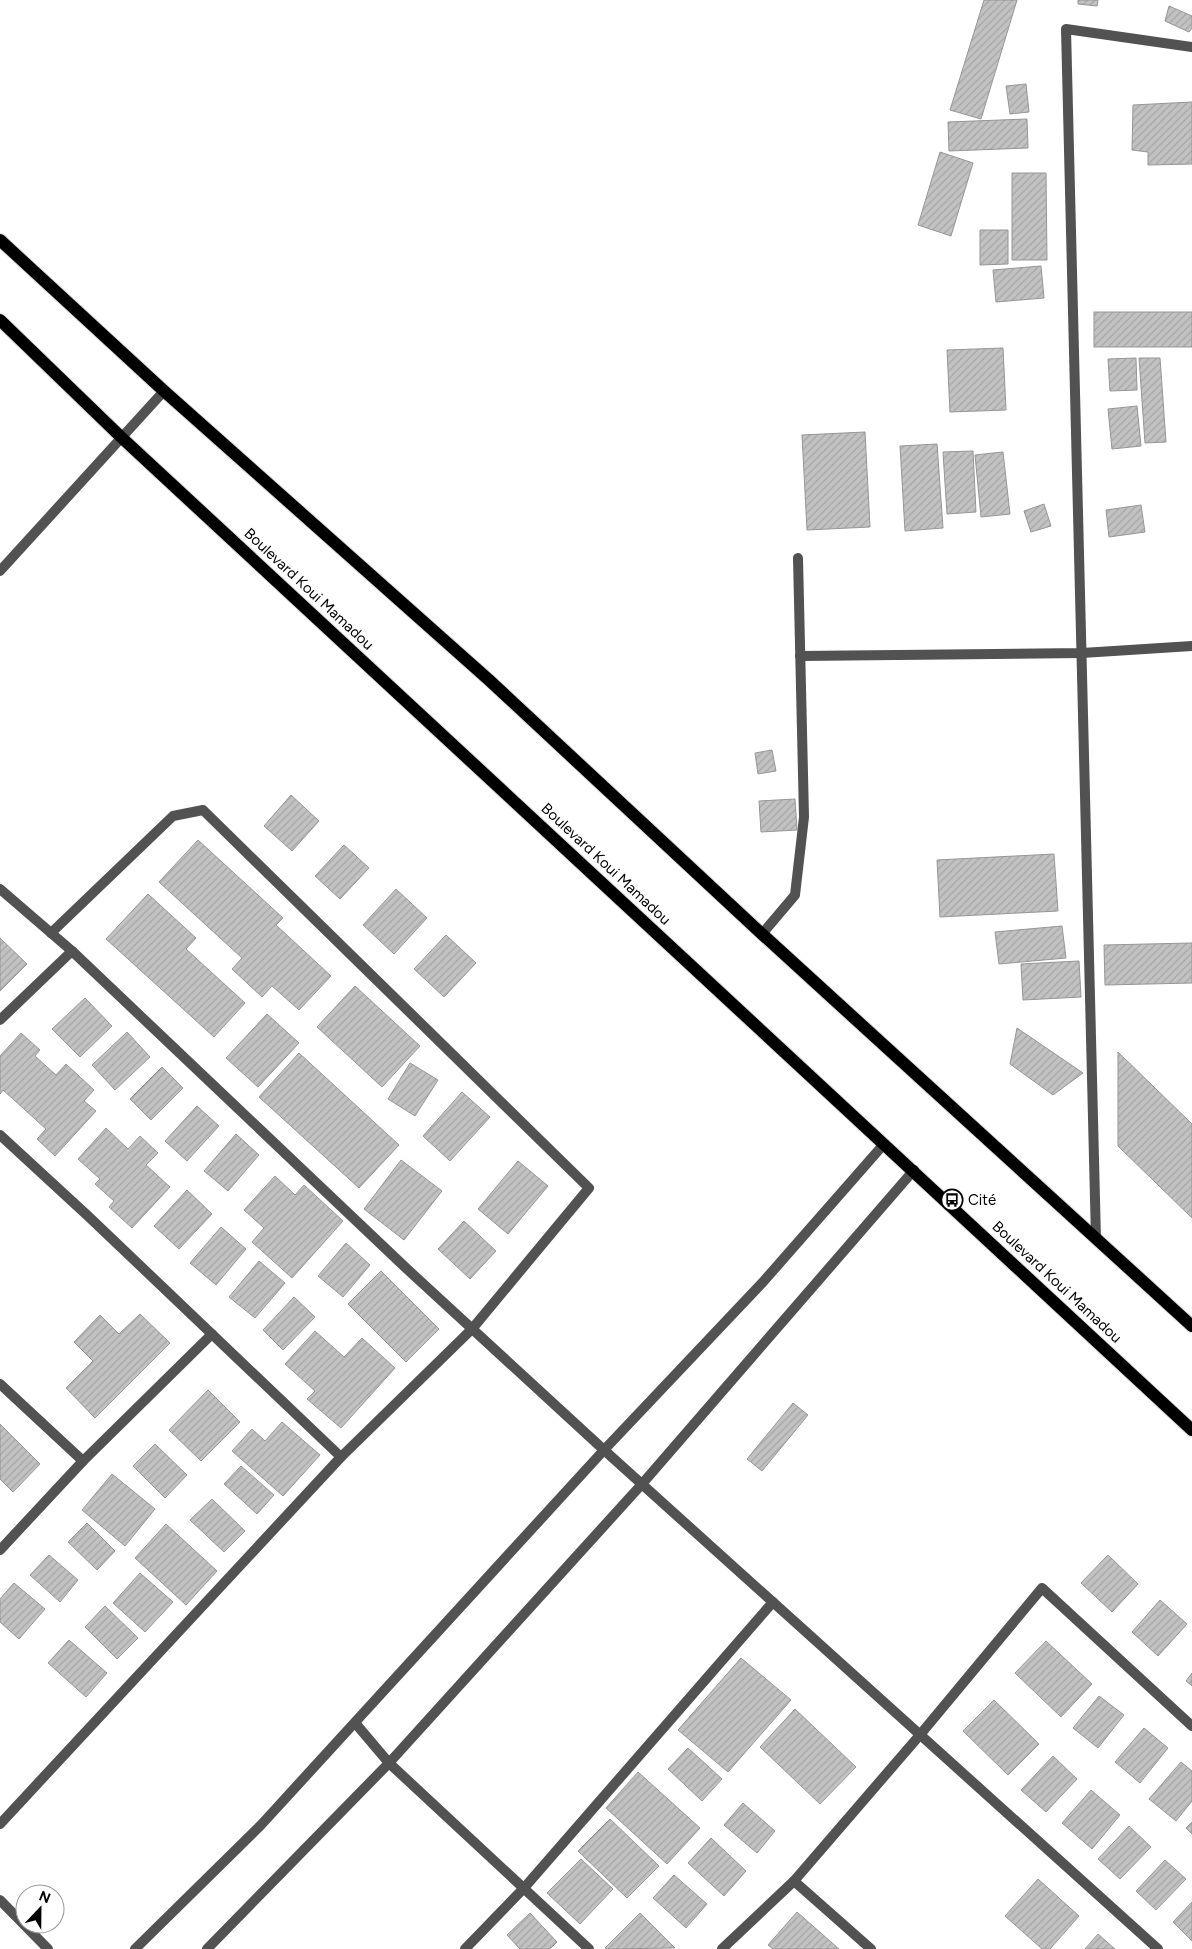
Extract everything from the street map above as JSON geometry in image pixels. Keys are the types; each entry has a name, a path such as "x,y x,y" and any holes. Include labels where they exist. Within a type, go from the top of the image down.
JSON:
{"main road":[{"path":"0,240 164,391 489,680 762,934 1192,1326"},
{"name":"Boulevard Koui Mamadou","path":"0,320 121,437 914,1170 1192,1430"}],"street":[{"path":"1096,1239 1066,29 1192,47"},
{"path":"0,571 164,391"},
{"path":"762,934 795,895 804,817 798,558"},
{"path":"800,656 1082,653 1192,646"},
{"path":"0,1824 341,1457 472,1329 589,1188 204,810 173,816 51,933"},
{"path":"0,889 72,951 472,1329 604,1450 919,1736 1158,1949"},
{"path":"0,1020 72,951"},
{"path":"0,1135 88,1216 341,1457"},
{"path":"135,1949 261,1826 356,1724 604,1450 763,1282 884,1144"},
{"path":"207,1949 389,1763 642,1484 914,1170"},
{"path":"0,1550 83,1461 212,1334"},
{"path":"0,1384 83,1461"},
{"path":"722,1949 794,1881 919,1736 1042,1588 1192,1726"},
{"path":"465,1949 524,1888 773,1602"},
{"path":"356,1724 389,1763 589,1949"},
{"path":"794,1881 871,1949"},
{"path":"0,1900 48,1949"}],"building":[{"path":"984,0 1017,0 981,119 950,110"},
{"path":"1078,0 1098,0 1097,6 1078,4"},
{"path":"1169,6 1192,16 1192,28 1189,32 1165,21"},
{"path":"1026,84 1029,112 1010,114 1006,86"},
{"path":"1192,102 1192,164 1148,165 1148,152 1132,150 1133,105"},
{"path":"1027,119 1028,148 949,151 948,122"},
{"path":"940,152 973,163 951,236 918,225"},
{"path":"1012,173 1046,173 1047,260 1012,260"},
{"path":"980,230 1008,230 1008,264 980,265"},
{"path":"1041,266 1044,298 996,302 993,270"},
{"path":"1094,312 1192,312 1192,347 1094,347"},
{"path":"1003,348 1006,410 950,412 947,350"},
{"path":"1136,358 1137,390 1110,391 1108,359"},
{"path":"1139,358 1160,358 1166,442 1145,443"},
{"path":"1137,406 1141,446 1112,449 1108,409"},
{"path":"865,432 870,527 807,530 802,435"},
{"path":"937,444 943,528 905,531 900,446"},
{"path":"973,451 976,512 947,514 943,452"},
{"path":"1003,452 1010,514 981,517 975,455"},
{"path":"1044,504 1051,526 1031,532 1024,511"},
{"path":"1141,505 1145,532 1109,537 1106,510"},
{"path":"772,750 776,771 758,774 755,753"},
{"path":"291,795 319,821 292,851 264,826"},
{"path":"795,799 797,830 761,832 759,801"},
{"path":"198,840 283,918 276,925 331,976 299,1010 272,986 262,997 232,969 242,958 159,882"},
{"path":"344,845 369,868 340,899 315,876"},
{"path":"1054,854 1058,911 940,917 937,860"},
{"path":"396,889 427,918 394,954 363,925"},
{"path":"148,894 196,938 186,949 245,1003 214,1037 106,939"},
{"path":"1062,926 1066,958 999,964 995,932"},
{"path":"446,935 476,963 444,997 414,969"},
{"path":"0,938 27,964 0,991"},
{"path":"1192,943 1192,983 1105,985 1104,945"},
{"path":"1079,961 1081,997 1023,1000 1021,964"},
{"path":"355,986 420,1046 382,1087 317,1027"},
{"path":"85,998 112,1026 80,1057 52,1029"},
{"path":"267,1014 299,1043 258,1087 226,1058"},
{"path":"1017,1028 1083,1073 1053,1095 1010,1064"},
{"path":"127,1032 150,1057 115,1090 92,1065"},
{"path":"21,1033 40,1050 35,1056 56,1075 66,1064 94,1090 84,1101 96,1111 55,1156 37,1139 46,1129 3,1090 0,1094 0,1056"},
{"path":"1118,1052 1192,1124 1192,1218 1118,1146"},
{"path":"299,1053 399,1145 359,1188 259,1097"},
{"path":"410,1063 438,1080 415,1116 388,1099"},
{"path":"162,1067 183,1088 151,1120 130,1099"},
{"path":"462,1092 490,1117 450,1161 423,1136"},
{"path":"197,1106 219,1126 187,1161 165,1141"},
{"path":"106,1128 128,1149 140,1136 158,1153 146,1165 170,1187 132,1228 109,1207 114,1201 95,1184 100,1179 78,1159"},
{"path":"236,1134 259,1155 228,1191 204,1171"},
{"path":"401,1160 442,1191 404,1240 364,1209"},
{"path":"518,1161 548,1186 508,1234 478,1209"},
{"path":"275,1176 295,1195 304,1185 343,1221 292,1278 252,1242 264,1228 244,1210"},
{"path":"187,1190 212,1214 179,1249 154,1226"},
{"path":"464,1221 496,1251 470,1279 438,1249"},
{"path":"221,1227 246,1249 216,1285 190,1263"},
{"path":"346,1243 370,1265 343,1297 318,1276"},
{"path":"259,1261 285,1283 255,1318 229,1297"},
{"path":"381,1271 439,1329 406,1362 348,1304"},
{"path":"294,1297 315,1317 283,1350 263,1330"},
{"path":"140,1314 170,1343 95,1418 66,1388 93,1361 74,1342 100,1315 119,1334"},
{"path":"315,1331 344,1357 362,1338 395,1368 341,1428 307,1399 315,1391 285,1364"},
{"path":"208,1390 240,1422 201,1461 169,1430"},
{"path":"793,1403 808,1415 762,1471 747,1459"},
{"path":"282,1422 320,1455 283,1496 232,1451 252,1429 265,1441"},
{"path":"0,1424 40,1464 13,1492 0,1479"},
{"path":"155,1444 187,1475 165,1498 133,1466"},
{"path":"241,1466 274,1495 257,1514 224,1484"},
{"path":"112,1474 155,1509 125,1546 82,1510"},
{"path":"212,1499 245,1531 224,1552 190,1520"},
{"path":"87,1523 115,1551 97,1570 68,1542"},
{"path":"166,1524 217,1571 186,1605 135,1558"},
{"path":"49,1555 78,1580 60,1602 30,1575"},
{"path":"1108,1555 1138,1584 1112,1612 1081,1583"},
{"path":"140,1573 173,1602 145,1632 113,1603"},
{"path":"14,1583 45,1609 19,1639 0,1622 0,1599"},
{"path":"1160,1600 1187,1624 1158,1656 1132,1632"},
{"path":"105,1606 138,1638 117,1659 85,1627"},
{"path":"69,1640 107,1673 86,1697 48,1663"},
{"path":"1046,1641 1092,1684 1061,1717 1015,1673"},
{"path":"741,1658 791,1700 728,1772 678,1730"},
{"path":"1192,1673 1192,1686 1186,1681"},
{"path":"1099,1696 1124,1715 1098,1748 1073,1728"},
{"path":"994,1700 1039,1744 1008,1775 963,1731"},
{"path":"795,1709 856,1767 820,1804 760,1747"},
{"path":"1144,1728 1168,1748 1140,1783 1115,1762"},
{"path":"688,1748 722,1779 702,1801 668,1769"},
{"path":"1053,1756 1077,1779 1046,1812 1021,1790"},
{"path":"1181,1762 1192,1771 1192,1801 1176,1821 1149,1799"},
{"path":"638,1772 700,1828 667,1864 606,1808"},
{"path":"1091,1790 1120,1815 1092,1849 1062,1823"},
{"path":"743,1803 775,1831 757,1853 724,1825"},
{"path":"610,1819 659,1866 627,1898 578,1851"},
{"path":"1192,1822 1192,1834 1186,1828"},
{"path":"1129,1826 1151,1847 1120,1879 1098,1859"},
{"path":"711,1838 746,1871 724,1896 688,1863"},
{"path":"581,1859 613,1889 580,1924 547,1893"},
{"path":"1165,1860 1186,1879 1156,1910 1136,1891"},
{"path":"674,1875 707,1904 686,1928 653,1898"},
{"path":"1038,1879 1079,1916 1050,1949 1042,1949 1005,1916"},
{"path":"1192,1902 1192,1941 1173,1922"},
{"path":"797,1912 839,1949 773,1949 768,1945"},
{"path":"530,1913 557,1942 550,1949 520,1949 507,1935"},
{"path":"640,1913 675,1948 606,1949 605,1948"},
{"path":"1098,1934 1115,1949 1085,1949"}],"place":[{"name":"Cité","path":"952,1200"}]}
